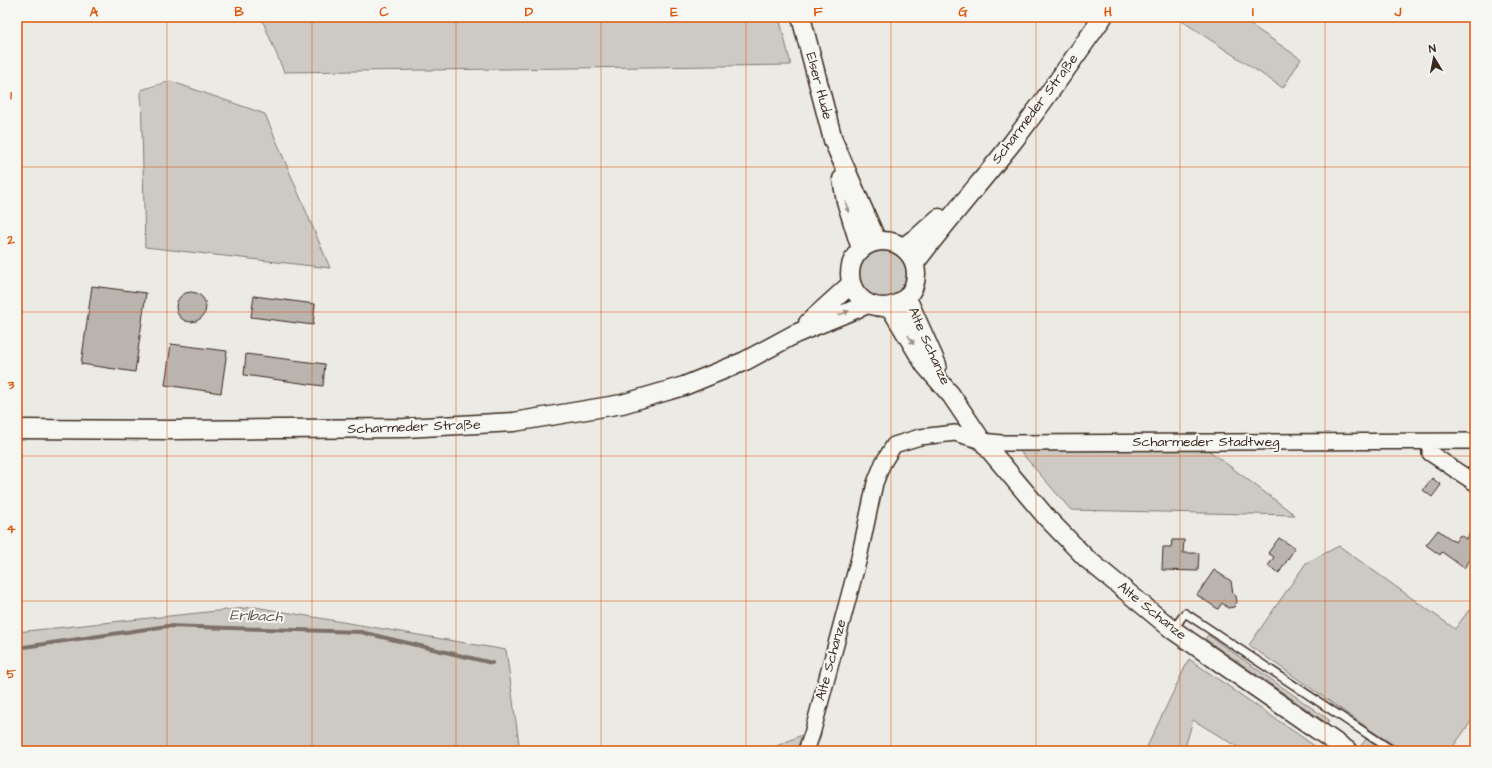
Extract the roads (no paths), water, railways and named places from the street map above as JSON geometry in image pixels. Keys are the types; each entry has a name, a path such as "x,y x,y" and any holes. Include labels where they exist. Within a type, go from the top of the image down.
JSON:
{"street":[{"name":"Elser Hude","path":"801,17 819,88 839,154 877,241"},
{"name":"Scharmeder Straße","path":"915,263 1013,142 1103,17"},
{"name":"Elser Hude","path":"839,154 846,201 861,249"},
{"name":"Scharmeder Straße","path":"903,247 966,199"},
{"path":"877,241 895,243 903,247 910,254 915,263 917,278 915,285 907,298 896,305 882,308 868,304 857,296 851,284 850,276 852,262 861,249 877,241"},
{"name":"Scharmeder Straße","path":"795,334 851,284"},
{"name":"Alte Schanze","path":"907,298 951,395"},
{"name":"Scharmeder Straße","path":"17,429 181,430 405,428 514,422 622,404 653,396 713,375 745,361 795,334 868,304"},
{"name":"Alte Schanze","path":"890,307 925,365 951,395 982,441 1047,518 1086,558 1173,630 1348,751"},
{"name":"Alte Schanze","path":"806,751 812,734 859,558 875,483 883,463 894,445 920,437 955,433 982,441"},
{"name":"Scharmeder Stadtweg","path":"982,441 1001,443 1475,441"},
{"path":"1430,442 1430,453 1475,483"}],"lane":[{"path":"1173,630 1184,613 1393,751"}],"waterway":[{"name":"Erlbach","path":"17,648 167,626 361,632 492,663"}]}
